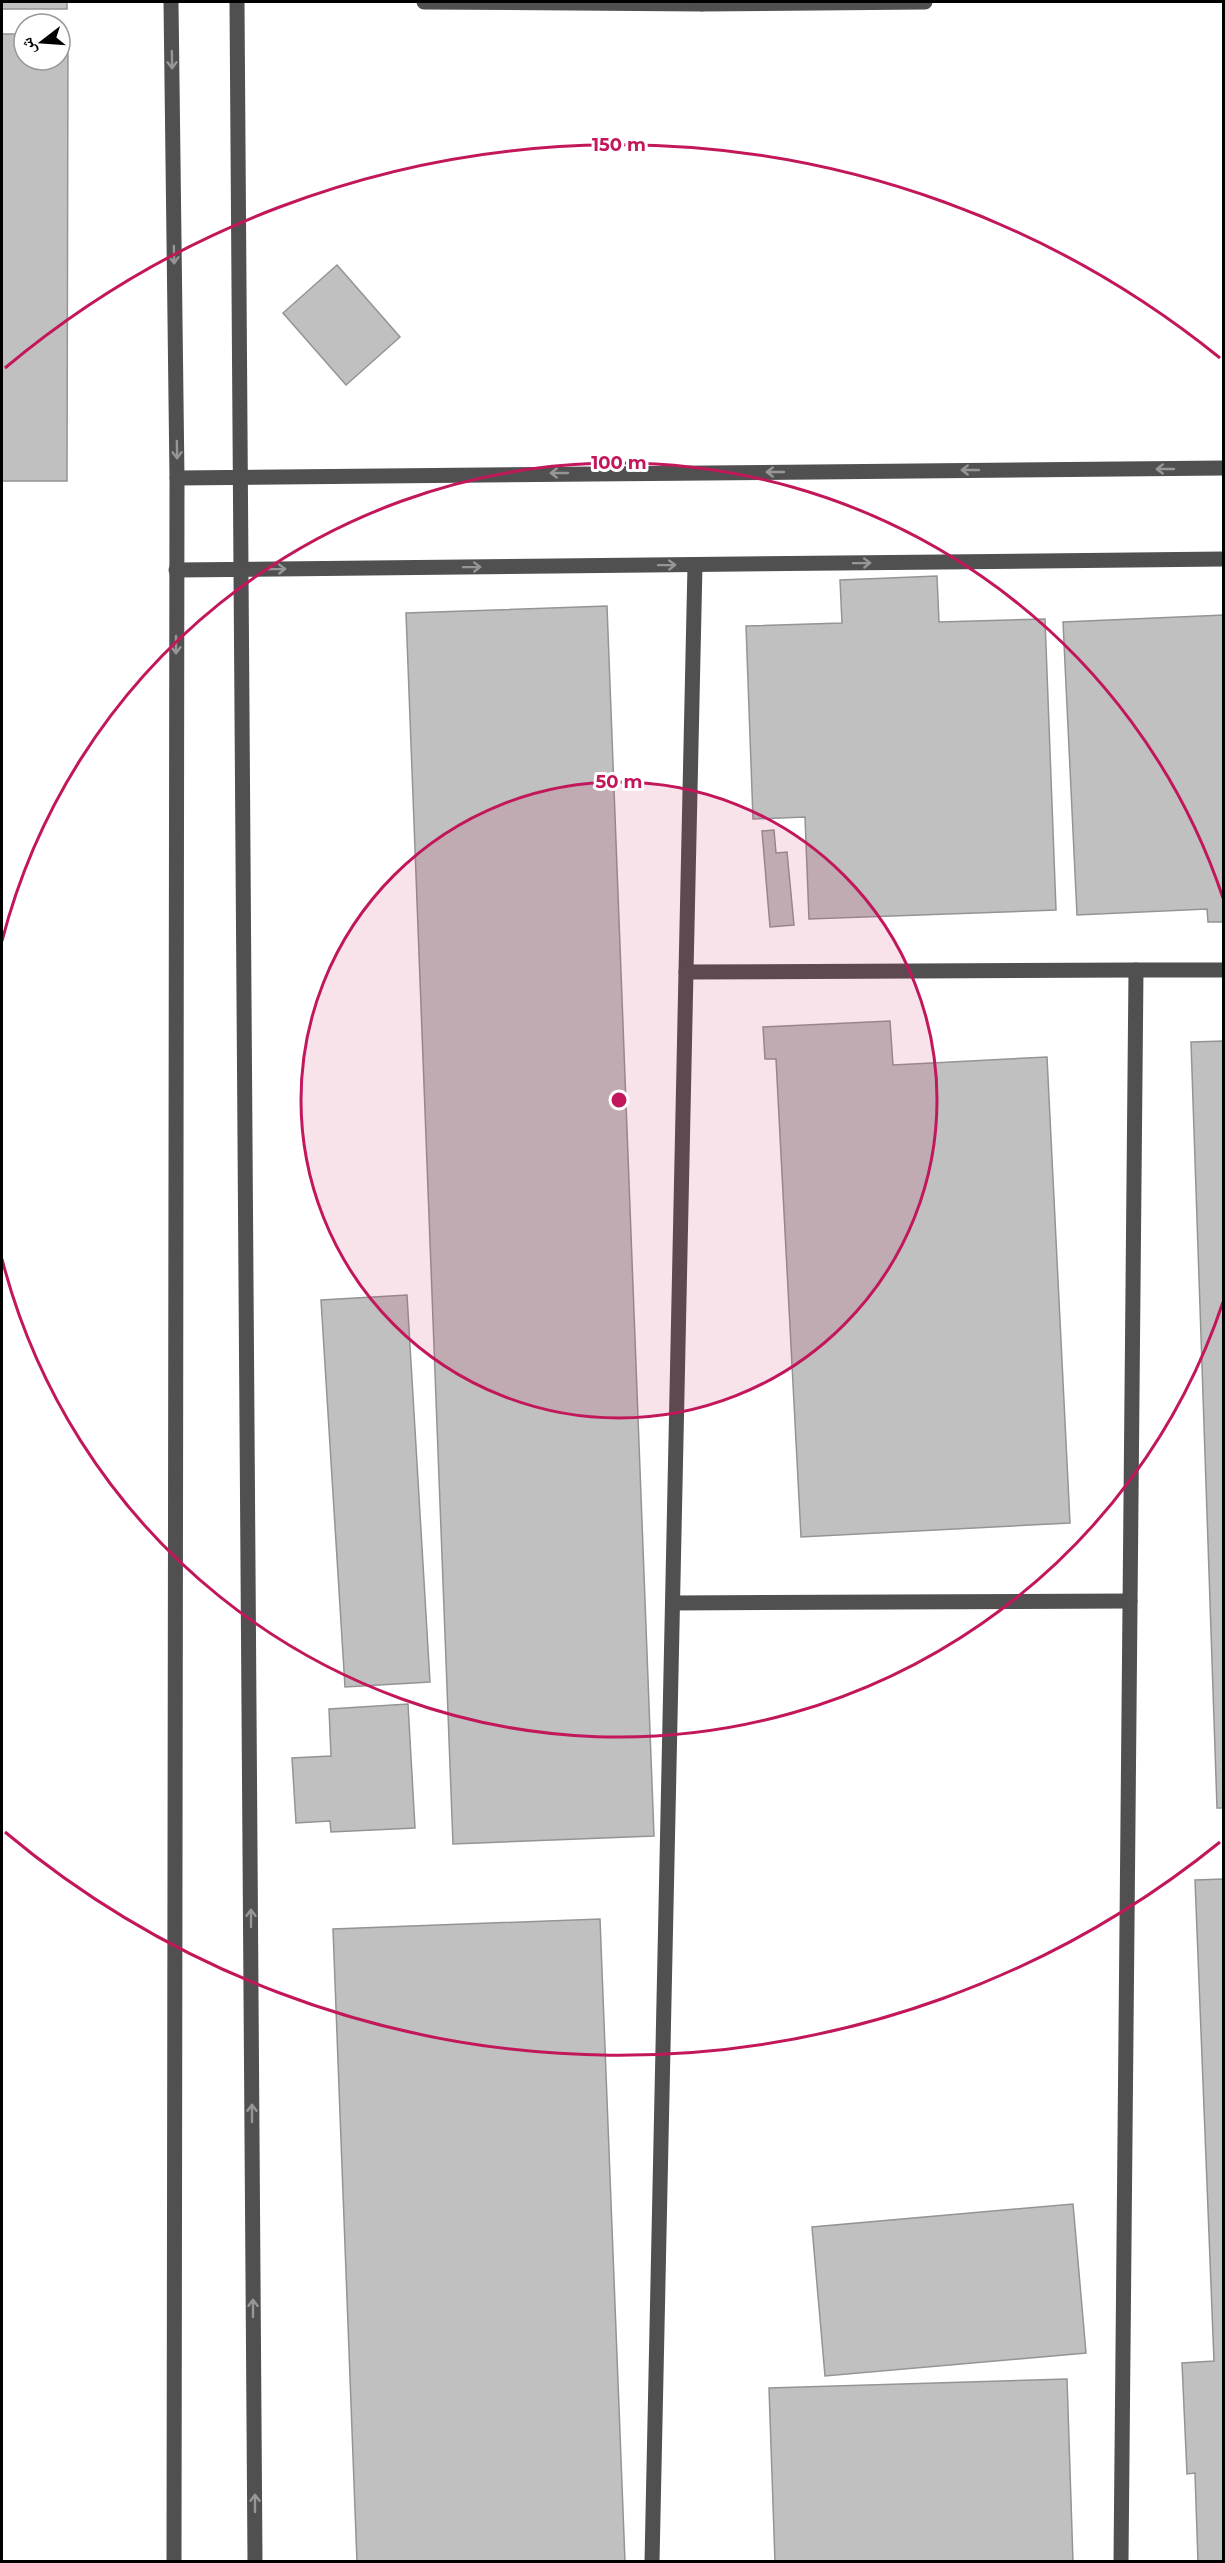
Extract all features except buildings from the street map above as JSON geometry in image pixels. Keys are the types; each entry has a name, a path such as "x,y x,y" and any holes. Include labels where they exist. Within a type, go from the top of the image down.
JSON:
{"street":[{"path":"171,2 177,478 174,2562"},
{"path":"237,2 255,2562"},
{"path":"424,2 925,2"},
{"path":"177,478 1224,468"},
{"path":"176,570 1224,559"},
{"path":"652,2562 696,565"},
{"path":"1121,2562 1136,970"},
{"path":"687,972 1224,970"},
{"path":"673,1603 1130,1601"}]}
